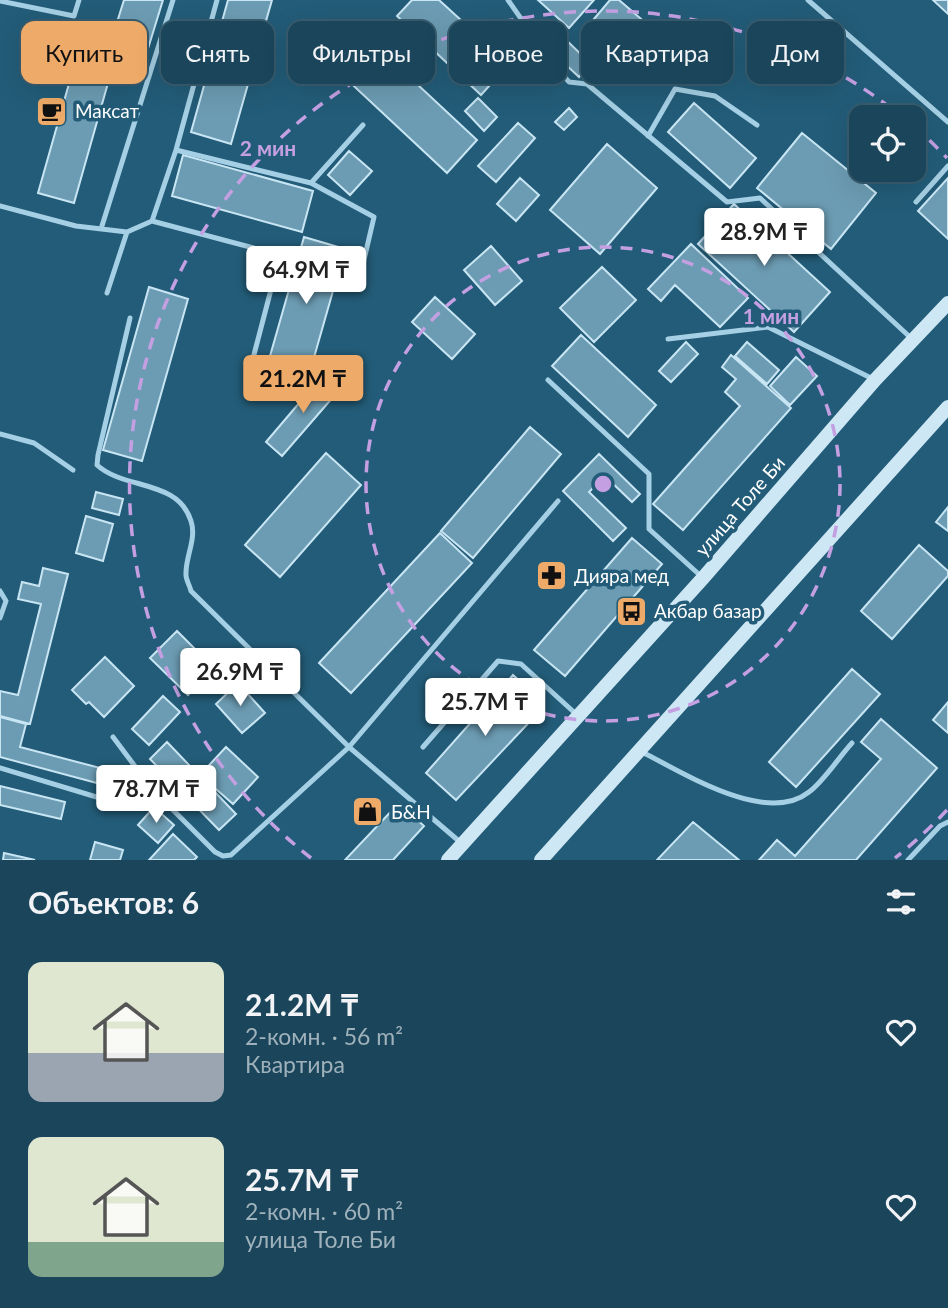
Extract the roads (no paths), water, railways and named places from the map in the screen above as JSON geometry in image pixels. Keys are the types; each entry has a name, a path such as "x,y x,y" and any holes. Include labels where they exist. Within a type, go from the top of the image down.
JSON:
{"main road":[{"name":"улица Толе Би","path":"448,860 703,578 875,380 948,303"},
{"path":"541,860 948,407"}],"lane":[{"path":"0,1 74,16 79,0"},
{"path":"101,229 173,0"},
{"path":"152,221 176,150 217,0"},
{"path":"508,0 547,56 569,82 587,84 727,202 760,198 914,341"},
{"path":"808,0 948,122"},
{"path":"649,136 675,89 715,96 757,125"},
{"path":"311,183 363,125"},
{"path":"176,150 311,183 374,218 360,277"},
{"path":"916,202 948,166"},
{"path":"0,206 76,226 127,232 152,221 280,255 251,366"},
{"path":"107,293 127,232"},
{"path":"130,318 97,455 97,465 106,473 157,488 179,500 191,521 192,544 186,575 191,591 349,747 462,844"},
{"path":"668,339 768,327 875,380"},
{"path":"548,380 649,474 649,529 703,578"},
{"path":"0,434 34,443 73,470"},
{"path":"113,737 152,789 215,852 223,856 231,855 349,747 558,501"},
{"path":"0,592 6,601 0,618"},
{"path":"424,747 498,661 521,664 578,716"},
{"path":"639,751 727,795 751,802 789,802 809,793 852,743"},
{"path":"0,768 133,808 152,789"},
{"path":"908,860 940,826 948,822"}],"place":[{"name":"Максат","path":"52,111"},
{"name":"Дияра мед","path":"551,576"},
{"name":"Акбар базар","path":"631,611"},
{"name":"Б&Н","path":"368,812"}]}
